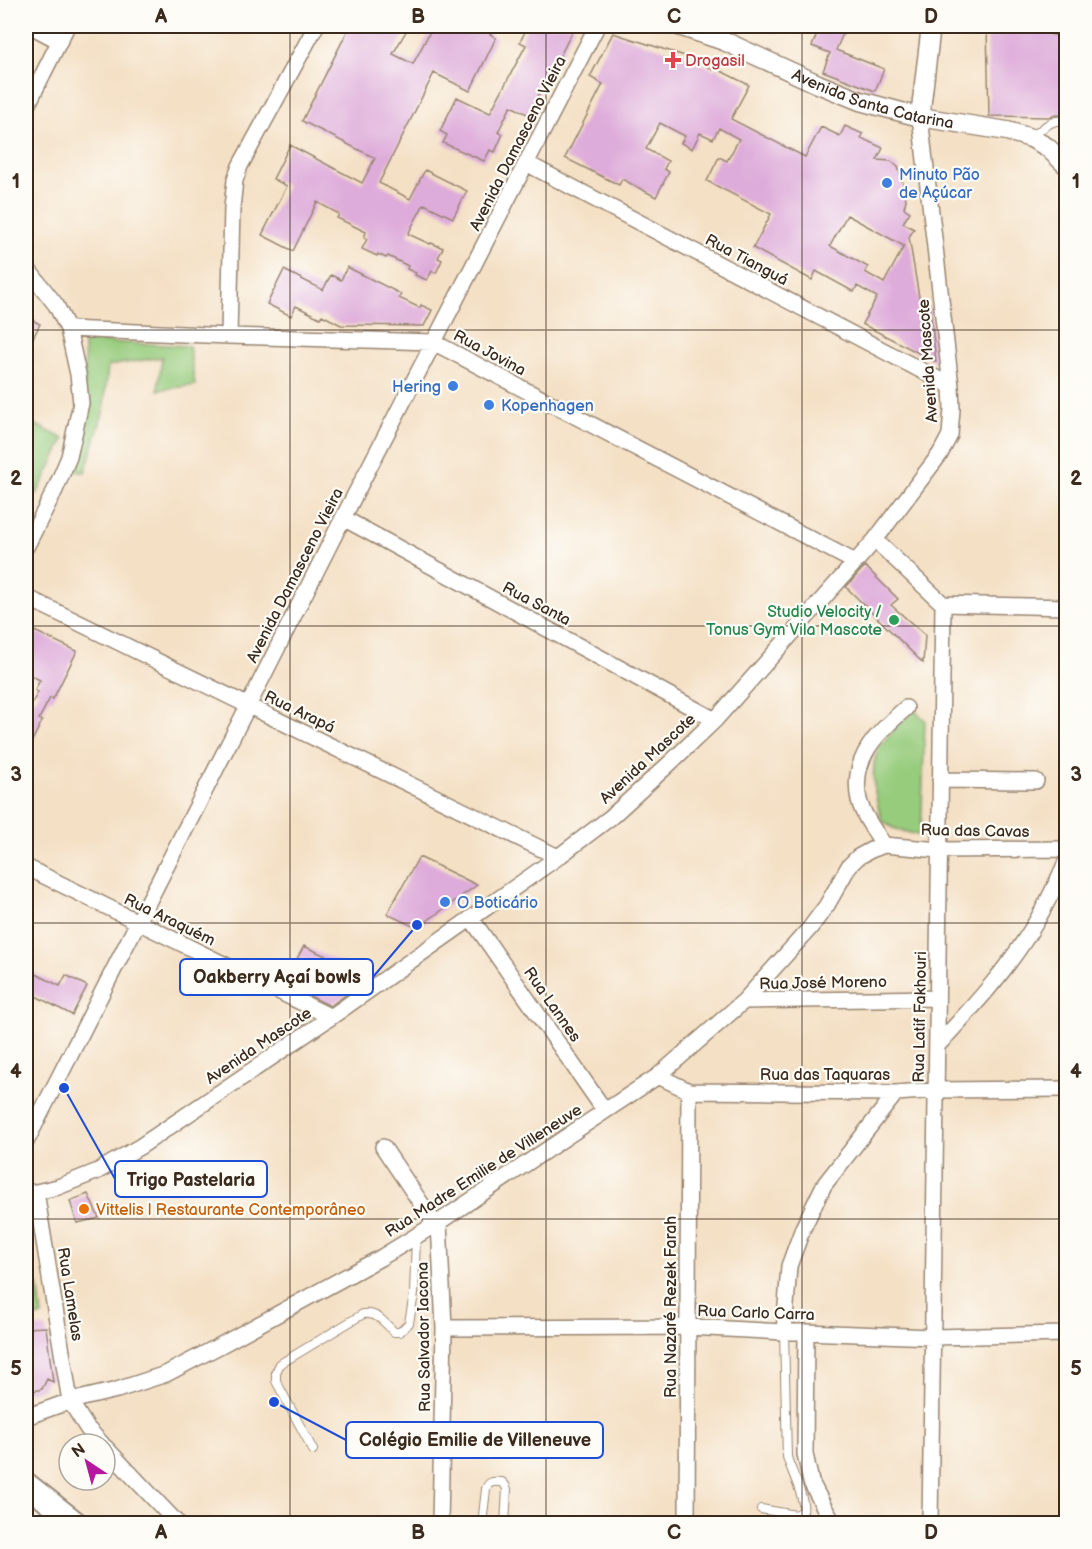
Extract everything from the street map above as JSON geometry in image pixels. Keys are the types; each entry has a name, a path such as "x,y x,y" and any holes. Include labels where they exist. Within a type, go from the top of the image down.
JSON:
{"main road":[{"path":"26,1484 77,1524"}],"street":[{"path":"31,26 59,40"},
{"path":"26,108 67,26"},
{"path":"229,336 232,208 235,180 240,166 316,26"},
{"name":"Avenida Damasceno Vieira","path":"26,1142 433,342 597,26"},
{"name":"Avenida Santa Catarina","path":"679,26 724,42 860,101 920,117 1007,131 1031,138 1047,147 1066,165"},
{"path":"920,117 931,26"},
{"name":"Avenida Mascote","path":"31,1193 58,1187 98,1171 141,1146 331,1017 558,857 610,817 715,720 875,540 940,454 950,435 951,386 920,117"},
{"name":"Rua Tianguá","path":"526,164 951,386"},
{"path":"26,267 56,305 68,329 78,374 81,403 69,457 26,547"},
{"name":"Rua Jovina","path":"68,329 433,342 855,562"},
{"name":"Rua Santa","path":"343,518 715,720"},
{"path":"875,540 943,604 1066,606"},
{"name":"Rua Arapá","path":"26,597 558,857"},
{"name":"Rua Latif Fakhouri","path":"930,1524 943,604"},
{"path":"884,845 867,819 859,801 860,765 871,742 883,727 906,708"},
{"path":"940,780 1036,781"},
{"name":"Rua das Cavas","path":"884,845 939,850 1066,849"},
{"name":"Rua Madre Emilie de Villeneuve","path":"26,1417 70,1401 117,1390 166,1374 372,1263 437,1223 658,1076 744,1001 810,928 827,905 849,866 858,857 884,845"},
{"path":"937,1046 980,1000 1027,936 1066,862"},
{"name":"Rua Araquém","path":"26,867 331,1017"},
{"name":"Rua Lannes","path":"471,918 605,1111"},
{"name":"Rua José Moreno","path":"744,1001 937,998"},
{"name":"Rua das Taquaras","path":"658,1076 689,1091 896,1093 936,1090 1066,1089"},
{"name":"Rua Nazaré Rezek Farah","path":"687,1524 689,1091"},
{"path":"784,1332 789,1266 803,1228 824,1185 896,1093"},
{"path":"383,1147 437,1223"},
{"name":"Rua Lamelas","path":"31,1193 70,1401"},
{"name":"Rua Salvador Iacona","path":"437,1223 444,1328 440,1524"},
{"name":"Rua Carlo Carra","path":"444,1328 688,1327 932,1337 1066,1334"},
{"path":"806,1332 805,1454 811,1482 834,1524"},
{"path":"70,1401 91,1432"},
{"path":"117,1460 178,1524"}],"lane":[{"path":"1043,26 1066,32"},
{"path":"1031,138 1052,122 1066,121"},
{"path":"313,1450 276,1381 276,1372 280,1364 363,1314 376,1315 394,1332 400,1332 406,1328 414,1294 417,1236"},
{"path":"760,1509 796,1515 803,1511 805,1504 787,1457 784,1332"},
{"path":"482,1524 486,1488 491,1481 502,1482 506,1485 505,1524"}],"green space":[{"path":"84,341 189,346 195,385 158,390 162,357 108,366 103,413 85,472 72,471 82,434"},
{"path":"36,425 64,439 37,494 26,488 26,447"},
{"path":"914,710 925,720 921,836 893,828 882,821 873,778 879,747"},
{"path":"38,1284 42,1316 26,1318 26,1285"}],"building":[{"path":"350,26 409,26 393,54 413,64 433,26 495,26 490,34 496,38 470,91 434,73 379,183 410,199 425,170 467,191 453,218 424,204 408,234 443,248 438,258 442,260 436,273 432,271 427,280 415,275 416,273 407,269 408,266 388,256 386,258 378,254 377,256 362,249 367,239 364,238 366,232 337,218 339,214 317,202 293,251 262,235 287,186 273,179 290,145 362,183 375,158 302,121"},
{"path":"528,26 575,26 529,115 511,106 498,132 503,134 495,152 490,150 484,161 443,143 447,135 440,131 457,97 490,113 526,45 520,42"},
{"path":"820,26 845,29 836,50 884,69 875,91 823,71 830,53 812,46"},
{"path":"987,27 1038,29 1041,32 1066,38 1066,115 989,116"},
{"path":"613,33 691,58 749,85 731,119 805,157 821,127 840,136 845,126 863,134 861,138 883,148 877,160 891,161 898,167 902,179 906,200 904,208 910,212 903,223 914,229 909,237 920,303 930,308 936,362 862,324 877,297 857,286 854,292 816,271 812,280 753,248 771,214 707,181 719,157 727,161 739,139 719,128 713,139 700,133 692,149 681,143 685,136 660,123 646,149 668,161 664,169 669,172 656,197 622,179 619,185 565,158 603,84 590,77","holes":["847,215 904,246 884,283 865,272 868,267 830,246"]},
{"path":"347,267 401,294 399,298 420,308 421,305 432,310 424,326 341,325 322,315 320,318 296,306 291,316 267,304 284,270 323,290 331,275 341,280"},
{"path":"26,317 40,324 26,352"},
{"name":"Studio Velocity / Tonus Gym Vila Mascote","path":"865,566 898,599 891,605 925,635 923,663 846,587"},
{"path":"26,627 77,651 53,699 50,698 39,719 42,721 26,753 26,715 38,692 35,690 40,680 26,673"},
{"path":"419,857 477,885 417,928 387,914"},
{"path":"304,946 371,977 330,1006 284,983"},
{"path":"26,969 60,986 66,975 87,986 72,1015 26,991"},
{"name":"Vittelis | Restaurante Contemporâneo","path":"88,1194 99,1218 77,1223 70,1201"},
{"path":"46,1327 53,1382 47,1379 42,1389 26,1393 26,1328"}],"place":[{"name":"Drogasil","path":"673,60"},
{"name":"Minuto Pão de Açúcar","path":"887,183"},
{"name":"Hering","path":"453,386"},
{"name":"Kopenhagen","path":"489,405"},
{"name":"Studio Velocity / Tonus Gym Vila Mascote","path":"894,620"},
{"name":"O Boticário","path":"445,902"},
{"name":"Oakberry Açaí bowls","path":"417,925"},
{"name":"Trigo Pastelaria","path":"64,1088"},
{"name":"Vittelis | Restaurante Contemporâneo","path":"84,1209"},
{"name":"Colégio Emilie de Villeneuve","path":"274,1402"}]}
